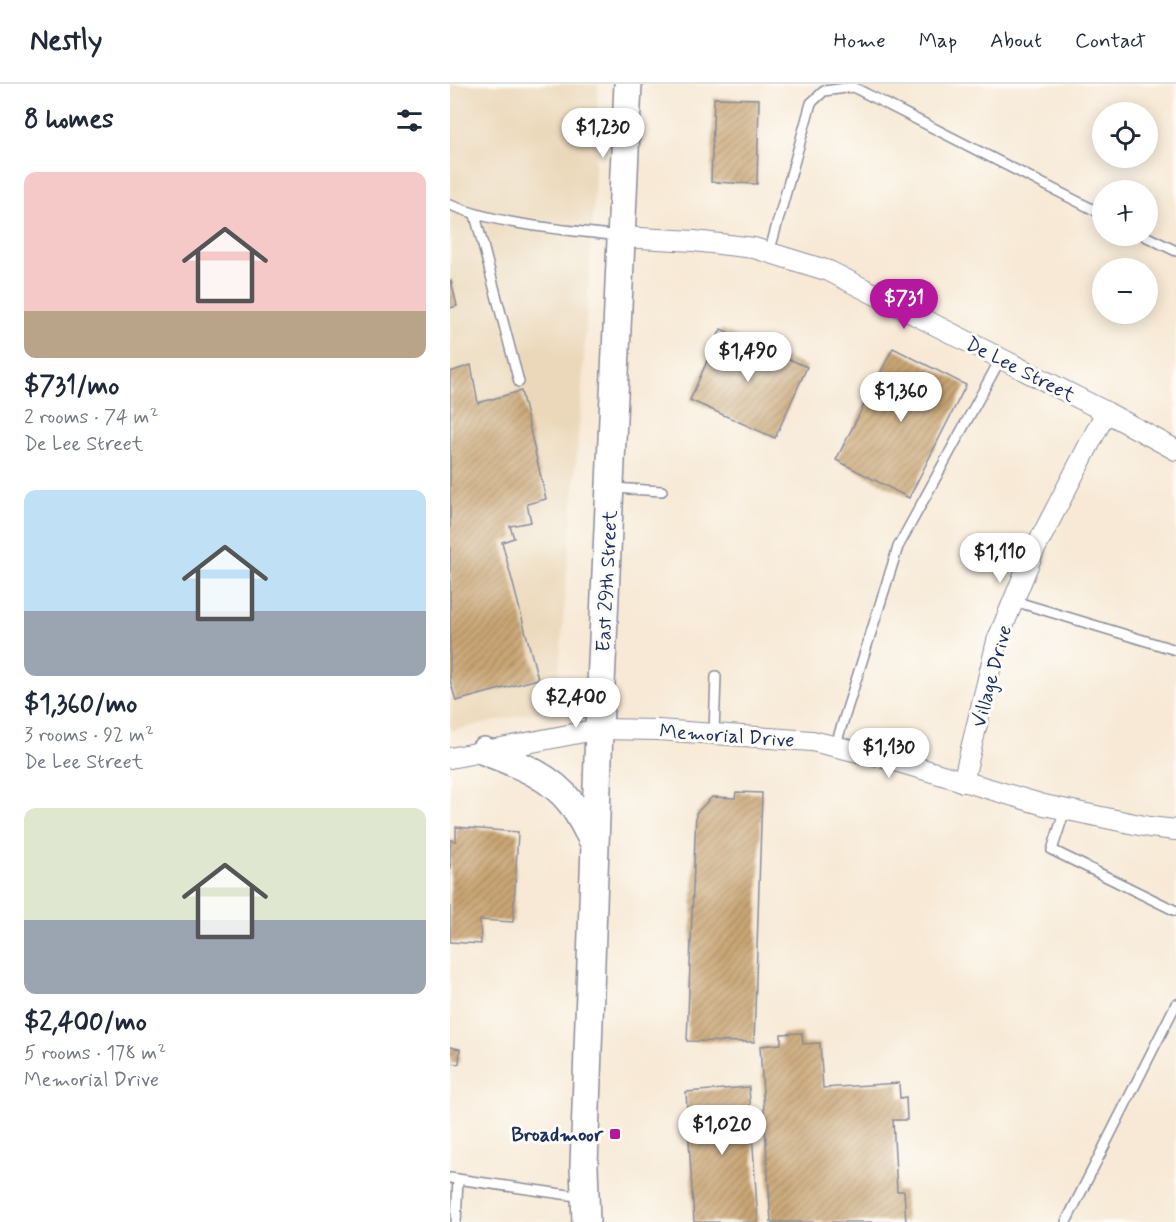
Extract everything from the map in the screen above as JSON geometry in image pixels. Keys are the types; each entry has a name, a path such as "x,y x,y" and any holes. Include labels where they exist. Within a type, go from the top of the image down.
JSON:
{"main road":[{"name":"East 29th Street","path":"586,1210 584,1166 599,729 628,84"},
{"path":"484,751 531,770 553,786 570,802 595,844"}],"street":[{"name":"De Lee Street","path":"622,237 694,241 754,248 829,271 1176,450"},
{"name":"Village Drive","path":"963,782 997,640 1033,553 1106,412"},
{"name":"Memorial Drive","path":"450,758 599,729 714,733 812,741 888,759 1065,810 1149,827 1176,830"}],"lane":[{"path":"769,253 811,103 824,91 853,87 1092,209"},
{"path":"450,205 475,215 622,237"},
{"path":"475,215 519,382"},
{"path":"1158,242 1176,251"},
{"path":"835,747 898,547 1001,358"},
{"path":"610,488 662,491"},
{"path":"1014,601 1176,650"},
{"path":"714,733 716,676"},
{"path":"1065,810 1052,850 1176,911"},
{"path":"1066,1222 1176,1004"},
{"path":"456,1222 454,1178 586,1210"}],"shaded area":[{"path":"450,84 598,84 594,198 581,404 556,708 450,731"}],"building":[{"path":"714,98 759,99 757,184 711,182"},
{"path":"450,281 457,306 450,308"},
{"path":"721,329 807,367 775,438 690,400"},
{"path":"893,348 966,385 909,498 836,460"},
{"path":"471,365 478,403 521,391 546,499 527,504 531,522 510,526 514,538 502,542 538,679 456,701 450,680 450,372"},
{"path":"736,792 762,793 754,1042 687,1041 696,813 712,797 735,798"},
{"path":"456,827 518,832 513,922 480,920 481,944 450,942 450,840 456,841"},
{"path":"802,1033 803,1044 820,1043 823,1088 899,1083 900,1098 906,1097 907,1120 893,1120 897,1191 904,1191 906,1222 771,1222 760,1046 781,1044 781,1034"},
{"path":"450,1047 460,1049 459,1064 450,1063"},
{"path":"749,1087 758,1222 694,1222 686,1092"}],"place":[{"name":"Broadmoor","path":"615,1134"}]}
